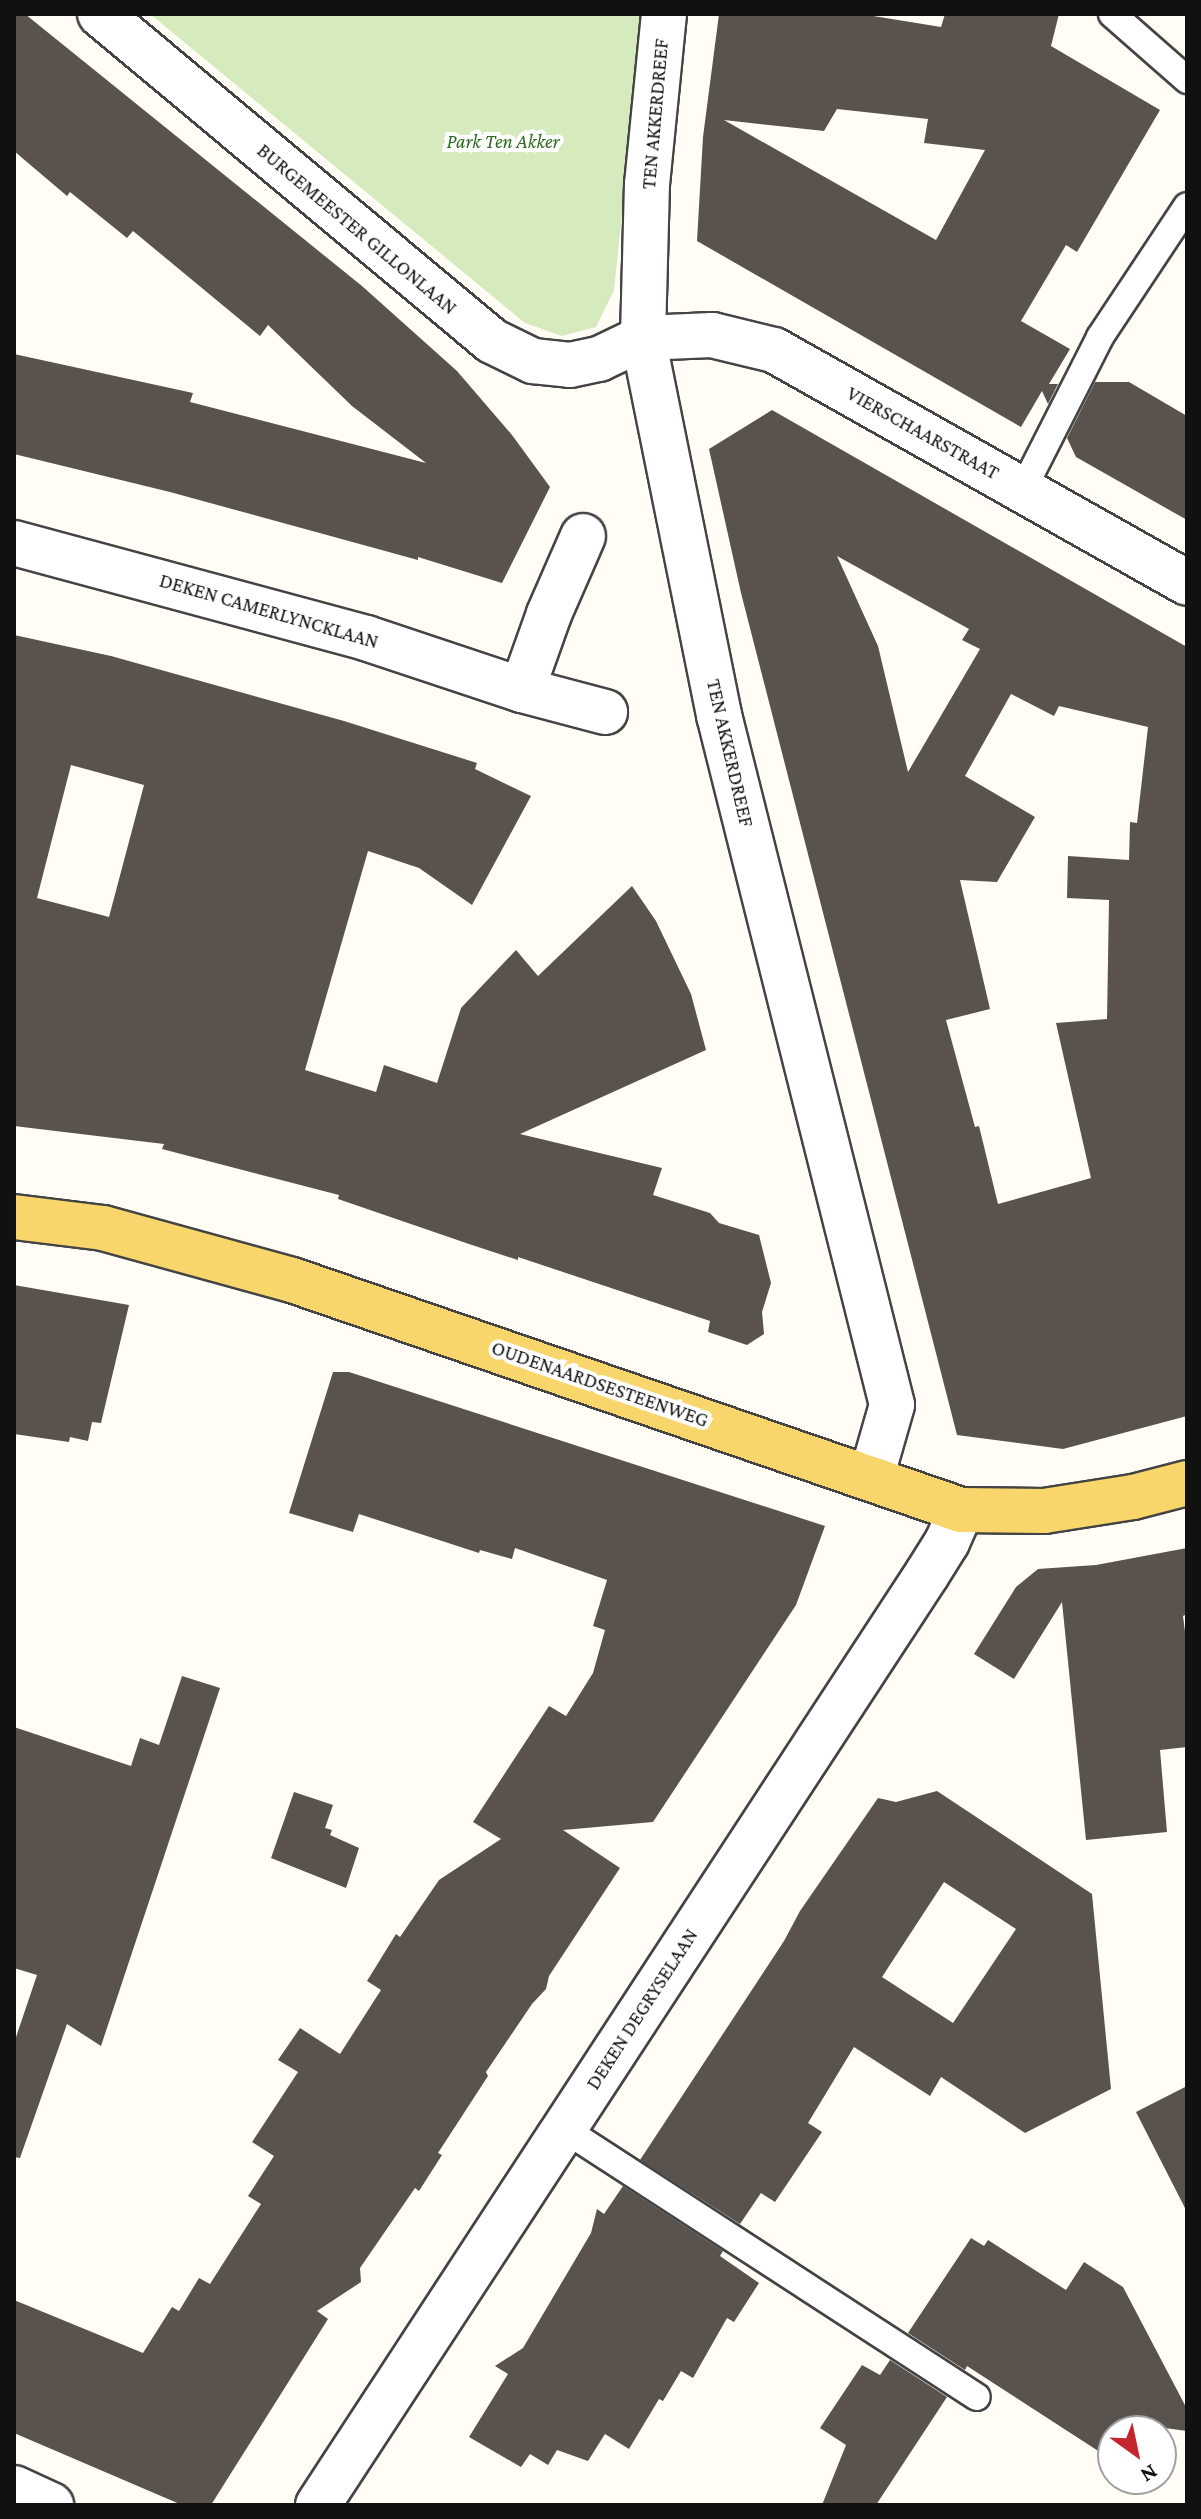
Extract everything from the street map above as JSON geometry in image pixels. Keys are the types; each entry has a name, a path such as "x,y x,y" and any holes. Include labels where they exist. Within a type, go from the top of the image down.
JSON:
{"main road":[{"name":"OUDENAARDSESTEENWEG","path":"14,1217 103,1228 217,1257 389,1311 961,1510 1044,1511 1133,1497 1187,1483"}],"street":[{"name":"BURGEMEESTER GILLONLAAN","path":"100,14 492,341 533,361 570,365 599,359 643,338"},
{"name":"TEN AKKERDREEF","path":"664,14 647,184 643,338 719,715 892,1405 871,1478"},
{"name":"VIERSCHAARSTRAAT","path":"643,338 712,335 774,350 1187,583"},
{"path":"522,690 549,614 583,536"},
{"name":"DEKEN CAMERLYNCKLAAN","path":"14,543 338,629 522,690 605,712"},
{"name":"DEKEN DEGRYSELAAN","path":"318,2505 927,1574 947,1542 961,1510"},
{"path":"14,2488 51,2505"}],"lane":[{"path":"1112,14 1187,80"},
{"path":"1023,489 1100,337 1187,206"},
{"path":"564,2129 977,2397"}],"green space":[{"name":"Park Ten Akker","path":"150,14 643,14 614,290 596,327 562,336 525,323"}],"building":[{"path":"14,14 25,14 362,286 457,371 512,435 550,487 502,583 418,557 418,560 170,492 14,454 14,354 193,393 190,402 426,463 352,406 268,325 260,336 133,231 127,238 70,192 67,196 14,151"},
{"path":"719,14 861,14 941,27 945,14 1059,14 1051,46 1160,110 1077,252 1066,245 1021,321 1070,349 1049,384 1058,384 1048,404 1042,391 1021,427 697,241 703,137","holes":["837,109 928,119 924,143 985,150 936,240 724,120 824,131"]},
{"path":"1095,382 1129,382 1187,416 1187,520 1076,457 1067,438"},
{"path":"772,410 1187,647 1187,1416 1063,1449 957,1435 741,593 709,449","holes":["837,556 969,629 962,640 980,649 908,772 878,646","1011,694 1054,716 1059,706 1148,727 1137,823 1130,822 1129,860 1068,856 1067,898 1109,900 1107,1019 1056,1023 1091,1178 998,1204 979,1126 975,1127 946,1020 990,1009 960,880 997,882 1035,817 965,776"]},
{"path":"14,635 111,656 344,721 477,763 475,769 531,796 472,905 419,868 368,851 305,1070 376,1092 384,1065 437,1083 461,1008 516,950 538,976 632,886 656,921 691,994 706,1050 520,1134 662,1168 653,1195 710,1213 719,1223 759,1235 771,1283 762,1312 764,1334 747,1345 708,1332 710,1321 518,1257 518,1260 469,1244 338,1199 339,1195 162,1149 164,1144 14,1126","holes":["71,765 144,785 109,917 37,898"]},
{"path":"14,1285 129,1305 101,1423 92,1422 88,1441 70,1437 69,1442 14,1434"},
{"path":"333,1372 349,1372 825,1526 796,1605 653,1822 563,1830 620,1868 549,1976 546,1989 532,2004 486,2072 488,2076 438,2153 442,2155 419,2191 415,2188 360,2268 361,2282 317,2311 328,2319 211,2505 182,2505 14,2433 14,2300 143,2353 172,2307 179,2311 199,2278 210,2284 261,2204 248,2196 274,2156 252,2142 298,2072 278,2060 300,2028 340,2054 381,1990 367,1981 396,1934 400,1937 439,1880 501,1839 473,1822 549,1706 566,1716 593,1673 605,1630 593,1626 607,1580 515,1548 512,1559 480,1550 479,1553 359,1514 353,1532 289,1513"},
{"path":"1187,1548 1187,1614 1183,1616 1187,1647 1187,1747 1160,1750 1167,1832 1086,1840 1062,1602 1014,1679 974,1654 1016,1587 1038,1569 1096,1565"},
{"path":"182,1676 220,1688 101,2046 67,2024 20,2158 14,2157 14,2043 37,1975 14,1968 14,1727 131,1766 140,1738 159,1745"},
{"path":"937,1791 1092,1894 1111,2089 1025,2133 941,2077 930,2096 854,2047 808,2123 822,2132 775,2202 761,2193 740,2224 640,2160 784,1941 800,1911 878,1798 896,1802","holes":["944,1882 1016,1929 953,2023 882,1977"]},
{"path":"294,1792 333,1805 325,1828 332,1830 330,1835 359,1848 346,1888 271,1858"},
{"path":"1187,2086 1187,2212 1136,2112"},
{"path":"623,2186 723,2251 720,2256 759,2283 734,2322 727,2318 693,2378 681,2371 663,2401 659,2399 629,2449 605,2434 588,2461 557,2450 548,2465 530,2454 521,2467 469,2437 508,2374 495,2366 523,2348 591,2233 597,2209 604,2214"},
{"path":"971,2238 984,2246 988,2240 1066,2290 1084,2262 1123,2287 1187,2409 1187,2431 1177,2430 1177,2415 1097,2415 1097,2450 967,2366 965,2370 908,2333"},
{"path":"890,2360 947,2397 876,2505 822,2505 846,2445 820,2428 862,2365 880,2375"}]}
